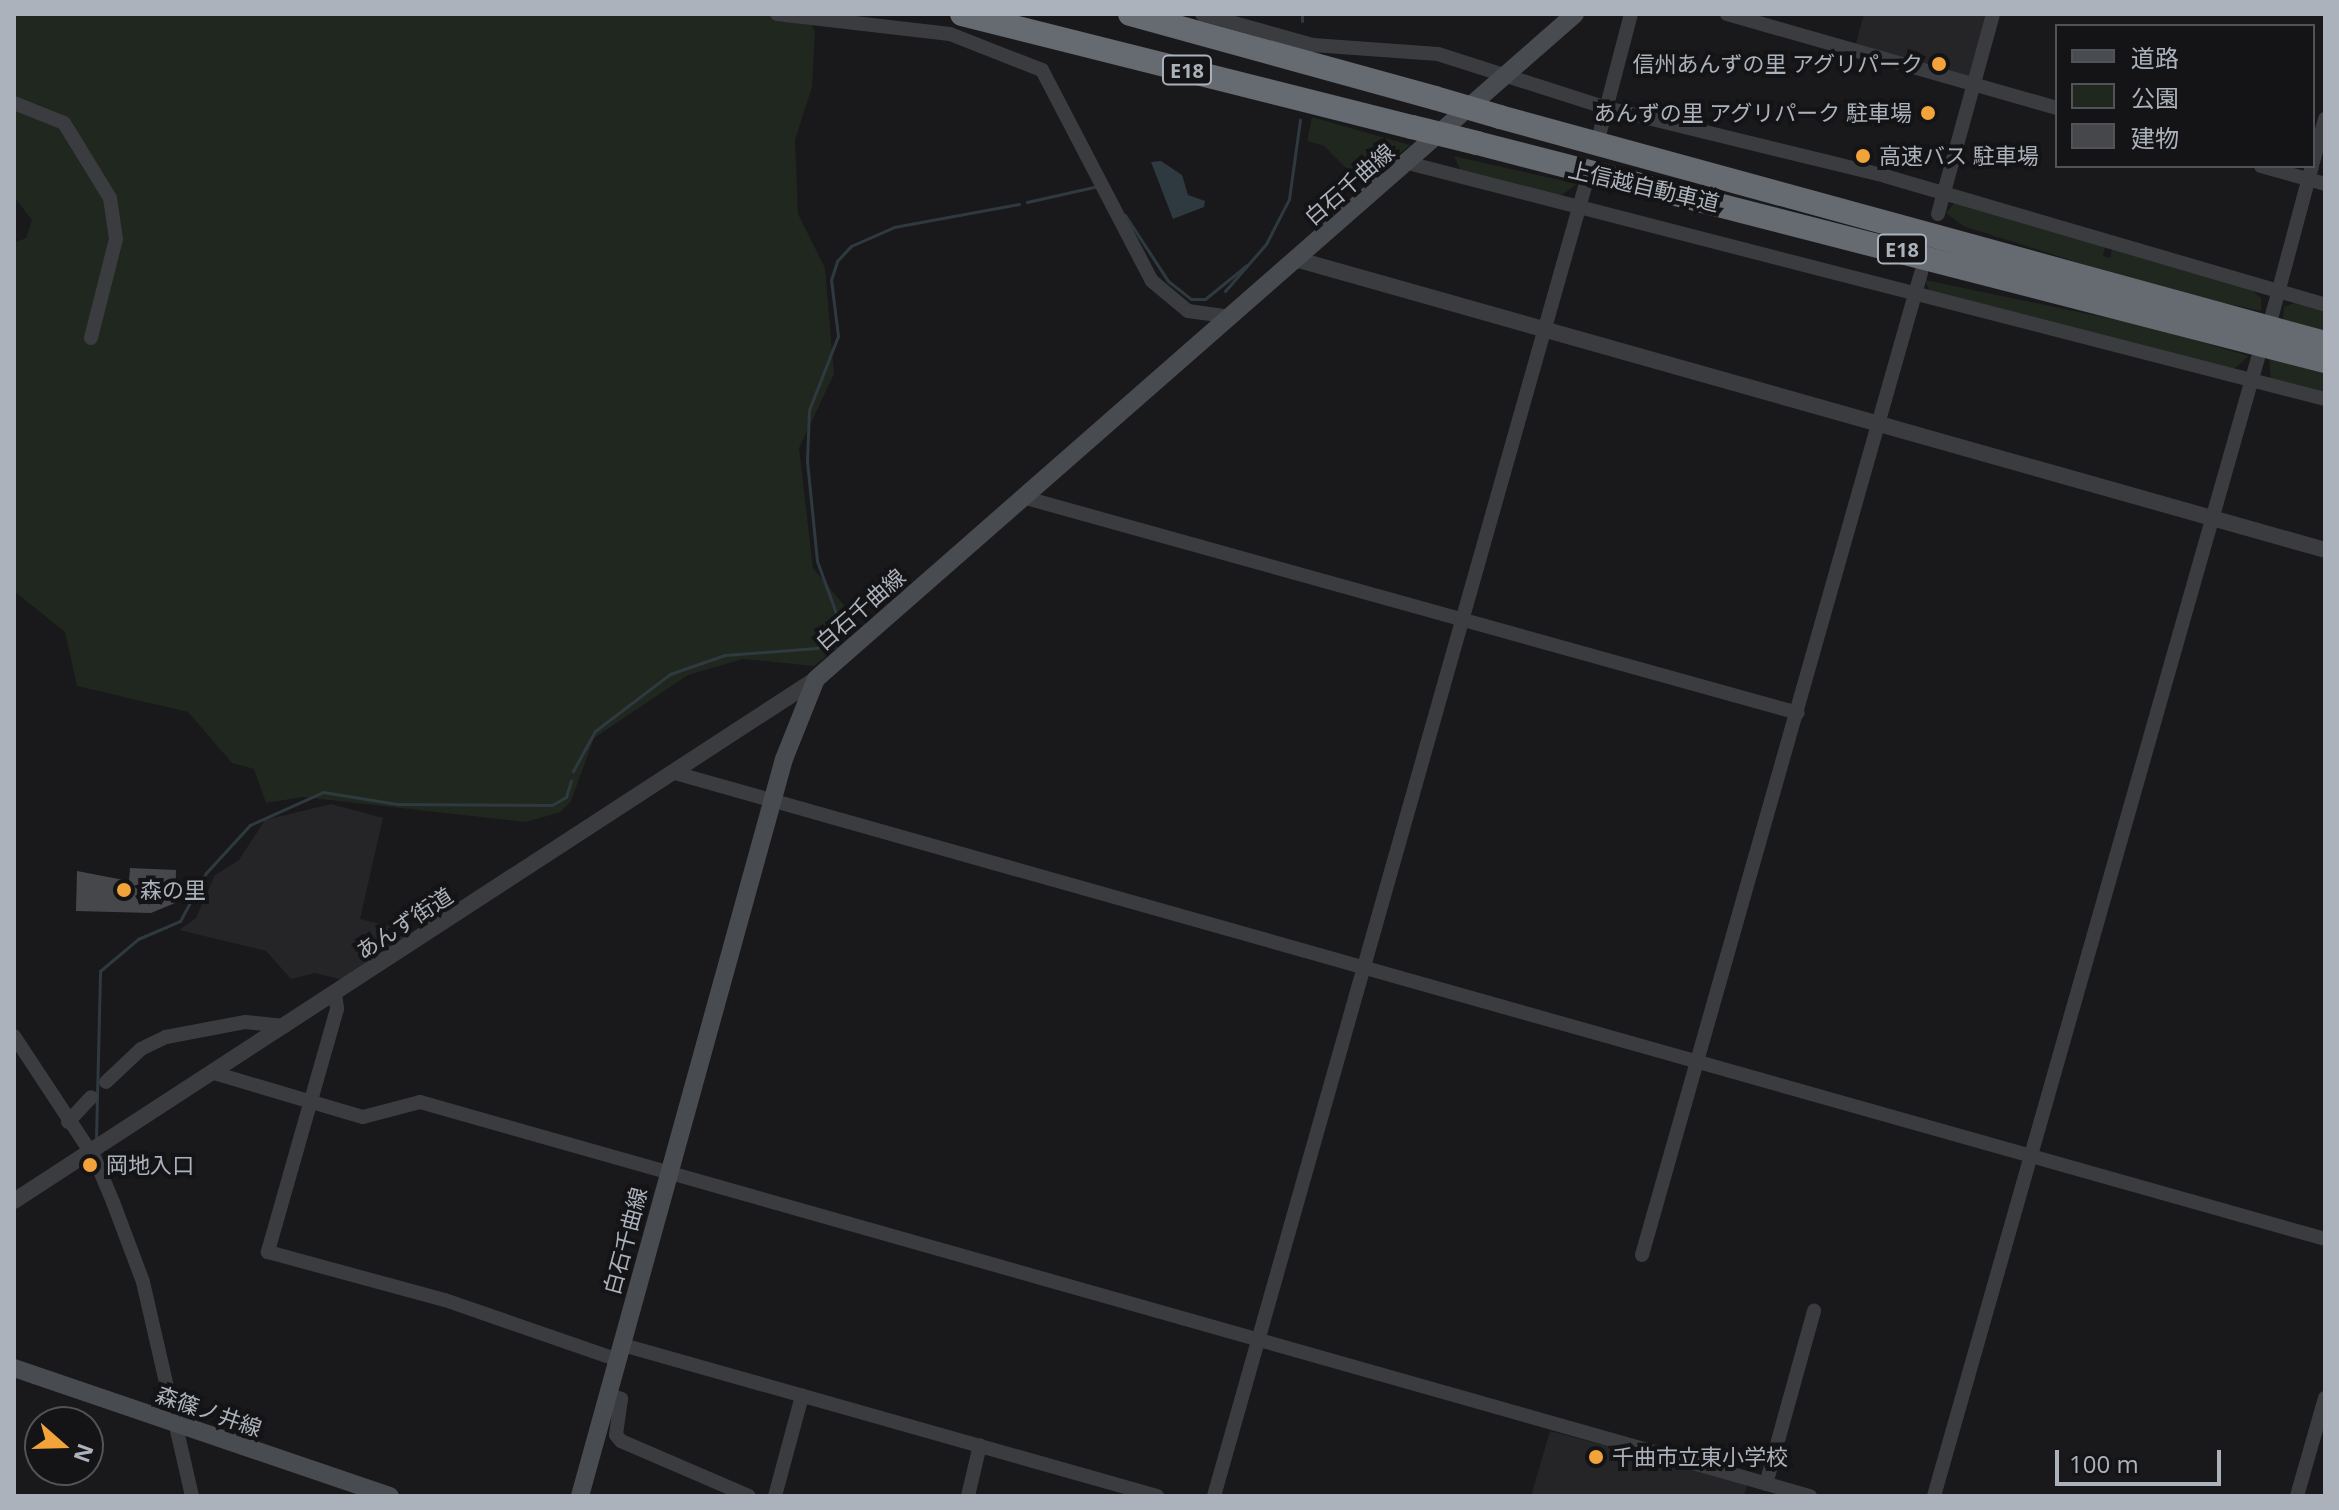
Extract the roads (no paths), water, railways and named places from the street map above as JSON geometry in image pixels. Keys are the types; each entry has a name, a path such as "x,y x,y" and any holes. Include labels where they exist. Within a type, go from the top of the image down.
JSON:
{"highway":[{"name":"上信越自動車道","path":"962,14 2325,361"},
{"name":"上信越自動車道","path":"1130,14 2325,343"}],"main road":[{"name":"白石千曲線","path":"580,1496 773,801 816,679 1299,260 1575,14"},
{"name":"森篠ノ井線","path":"14,1368 390,1496"}],"street":[{"path":"777,14 950,34 1042,70 1152,281 1188,311 1231,317"},
{"path":"1202,14 1313,45 1438,54 1607,108 1943,192 2325,305"},
{"path":"1600,132 1631,14"},
{"path":"1727,14 2055,107"},
{"path":"1938,214 1993,14"},
{"path":"14,103 64,123 110,198 116,239 91,338"},
{"path":"2315,155 2325,119"},
{"path":"1408,163 2325,399"},
{"path":"2311,169 2325,184"},
{"path":"2271,319 2311,169"},
{"path":"1214,1496 1586,183"},
{"path":"1299,260 2325,550"},
{"path":"1642,1255 1921,273"},
{"path":"1934,1496 2258,358"},
{"path":"1026,498 1798,713"},
{"name":"あんず街道","path":"14,1201 816,679"},
{"path":"675,773 2325,1239"},
{"path":"335,994 312,1102 268,1252 620,1352 802,1396 1157,1496"},
{"path":"106,1082 141,1049 166,1037 245,1022 285,1026"},
{"path":"14,1036 90,1152 143,1282 181,1427 192,1496"},
{"path":"214,1073 363,1117 420,1102 1810,1496"},
{"path":"68,1122 91,1097"},
{"path":"1766,1484 1814,1311"},
{"path":"609,1395 621,1399 616,1435 621,1441 749,1496"},
{"path":"775,1496 802,1396"},
{"path":"2297,1496 2325,1398"},
{"path":"968,1496 980,1445"}],"waterway":[{"path":"1302,14 1302,21"},
{"path":"1225,291 1266,244 1289,199 1300,120"},
{"path":"1027,202 1098,186"},
{"path":"573,771 595,731 670,674 725,655 817,648 832,637 836,613 817,561 807,461 809,410 838,336 831,280 837,261 851,246 894,227 1019,204"},
{"path":"1125,215 1168,281 1191,299 1205,299 1247,265"},
{"path":"96,1138 100,971 138,939 180,921 206,873 250,825 323,792 397,804 552,805 566,797 571,781"}],"place":[{"name":"信州あんずの里 アグリパーク","path":"1939,64"},
{"name":"あんずの里 アグリパーク 駐車場","path":"1928,113"},
{"name":"高速バス 駐車場","path":"1863,156"},
{"name":"森の里","path":"124,890"},
{"name":"岡地入口","path":"90,1165"},
{"name":"千曲市立東小学校","path":"1596,1457"}]}
